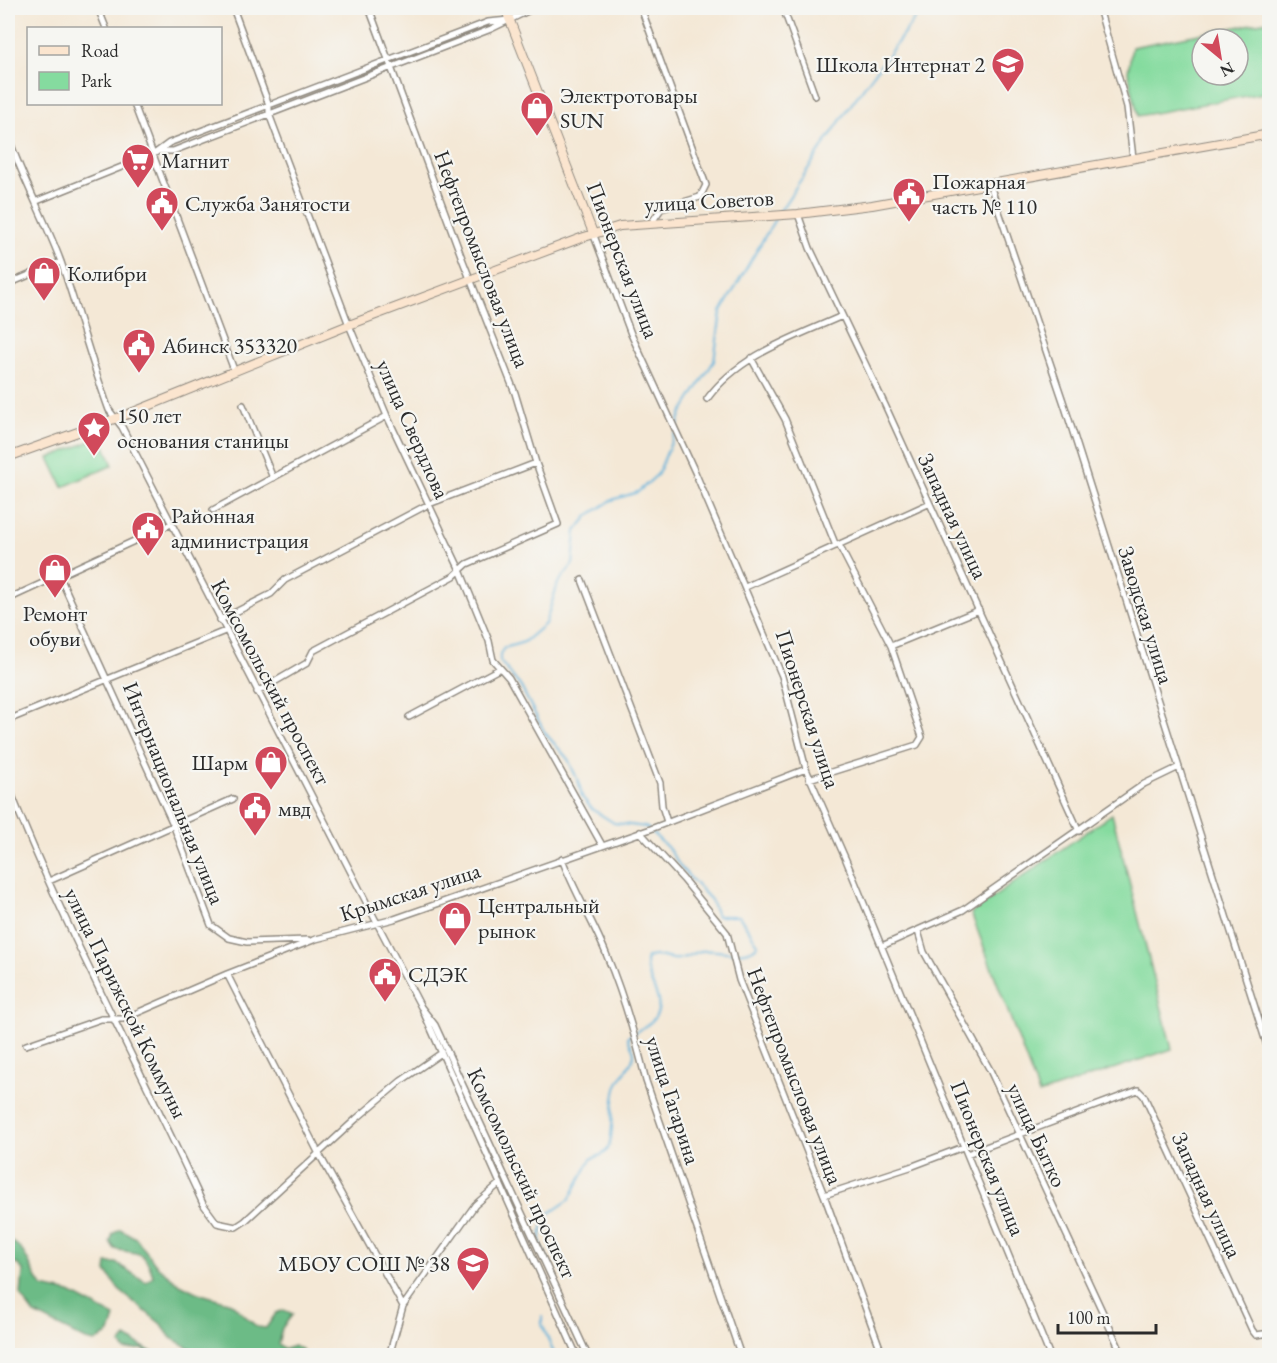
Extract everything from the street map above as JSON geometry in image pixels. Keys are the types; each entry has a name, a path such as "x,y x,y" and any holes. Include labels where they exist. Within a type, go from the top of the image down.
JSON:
{"main road":[{"name":"Пионерская улица","path":"505,8 593,233"},
{"name":"улица Советов","path":"8,458 593,233 652,222 798,214 990,185 1269,134"}],"street":[{"path":"98,8 106,27"},
{"name":"улица Свердлова","path":"233,8 268,105 269,114 349,325 387,416 460,570 489,641 493,660 509,678 602,845"},
{"name":"Нефтепромысловая улица","path":"369,8 515,393 536,464 558,524 466,564 460,570"},
{"path":"37,201 156,153 173,151 392,68 534,8"},
{"path":"640,8 706,185 700,196 660,209 652,222"},
{"path":"783,8 815,96"},
{"path":"1101,8 1126,106 1133,158"},
{"path":"156,153 169,143 388,59 488,22 509,20"},
{"path":"134,105 156,153 234,370"},
{"name":"Комсомольский проспект","path":"8,136 26,186 37,201 60,262 109,410 117,417 225,632 421,1006 440,1054 577,1356"},
{"name":"Заводская улица","path":"990,185 1065,407 1269,1055"},
{"name":"Западная улица","path":"798,214 810,248 885,405 928,504 979,610 1079,831"},
{"name":"Пионерская улица","path":"593,233 631,334 745,587 788,693 809,779 882,946 1050,1356"},
{"path":"8,284 60,262"},
{"path":"706,399 720,381 751,358 842,316"},
{"path":"751,358 785,418 838,545 891,646 922,737 921,742 912,746 809,779"},
{"path":"243,405 273,477"},
{"path":"213,510 387,416"},
{"path":"220,620 271,594 285,580 429,504 536,464"},
{"path":"745,587 928,504"},
{"path":"8,599 171,525"},
{"path":"258,692 307,663 313,651 454,576 460,570"},
{"name":"Интернациональная улица","path":"59,575 110,681 174,824 204,912 211,925 220,933 247,942 316,939"},
{"path":"582,580 660,783 662,806 667,822"},
{"path":"891,646 979,610"},
{"path":"8,720 110,681 225,632"},
{"path":"409,717 499,669"},
{"path":"882,946 963,910 1144,784 1177,768"},
{"name":"Крымская улица","path":"26,1045 101,1019 123,1019 316,939 378,925 640,832 806,769"},
{"name":"улица Парижской Коммуны","path":"8,785 77,944 116,1019 202,1204 217,1223 236,1227 245,1221 319,1154"},
{"path":"49,881 233,799"},
{"name":"Нефтепромысловая улица","path":"640,832 684,879 727,933 739,980 824,1195 883,1356"},
{"name":"улица Гагарина","path":"562,860 608,959 641,1051 646,1081 741,1356"},
{"name":"улица Бытко","path":"918,931 924,952 990,1070 1018,1135 1123,1356"},
{"path":"227,974 319,1154 403,1306"},
{"name":"Комсомольский проспект","path":"421,1006 435,1025 588,1356"},
{"path":"319,1154 401,1081 440,1054"},
{"name":"Западная улица","path":"1018,1135 1138,1090 1144,1096 1252,1330 1256,1335 1269,1333"},
{"path":"967,1154 1018,1135"},
{"path":"824,1195 963,1147"},
{"path":"389,1356 403,1306 469,1212 507,1180"}],"green space":[{"path":"1268,21 1269,92 1138,116 1128,72 1132,47 1190,36 1190,87 1250,87 1250,27 1237,27"},
{"path":"101,437 113,465 63,487 49,458"},
{"path":"1112,814 1172,1049 1039,1094 971,913"},
{"path":"120,1229 136,1238 158,1267 180,1284 198,1293 231,1303 257,1327 266,1328 276,1313 284,1310 293,1314 282,1328 278,1344 285,1349 294,1346 302,1349 305,1355 202,1355 171,1338 161,1324 119,1290 106,1271 107,1263 116,1263 146,1282 153,1276 143,1256 115,1249 110,1242 113,1234"},
{"path":"8,1240 25,1254 43,1287 70,1293 115,1317 110,1333 95,1342 86,1340 33,1313 21,1296 23,1270 17,1264 8,1264"},
{"path":"126,1337 157,1355 150,1355 143,1349 125,1350 120,1344"}],"waterway":[{"path":"778,214 850,106 923,8"},
{"path":"677,428 681,414 714,361 721,312 775,219"},
{"path":"554,1275 540,1242 544,1217 569,1200 591,1159 604,1154 607,1150 611,1137 615,1093 634,1054 628,1037 649,1023 658,1010 657,995 646,965 647,958 659,956 678,959 707,950 740,952 754,949 758,944 739,916 717,916 711,900 682,869 668,848 646,827 614,823 592,809 582,797 579,783 568,759 545,733 521,687 500,661 500,654 504,648 524,642 545,624 558,583 573,564 576,531 589,515 612,500 638,492 658,474 675,433"},
{"path":"542,1316 542,1324 555,1356"}],"place":[{"name":"Школа Интернат 2","path":"1008,93"},
{"name":"Электротовары SUN","path":"537,137"},
{"name":"Магнит","path":"138,189"},
{"name":"Пожарная часть № 110","path":"909,223"},
{"name":"Служба Занятости","path":"162,232"},
{"name":"Колибри","path":"44,302"},
{"name":"Абинск 353320","path":"139,374"},
{"name":"150 лет основания станицы","path":"94,457"},
{"name":"Районная администрация","path":"148,557"},
{"name":"Ремонт обуви","path":"55,599"},
{"name":"Шарм","path":"271,791"},
{"name":"мвд","path":"255,837"},
{"name":"Центральный рынок","path":"455,947"},
{"name":"СДЭК","path":"385,1003"},
{"name":"МБОУ СОШ № 38","path":"473,1292"}]}
